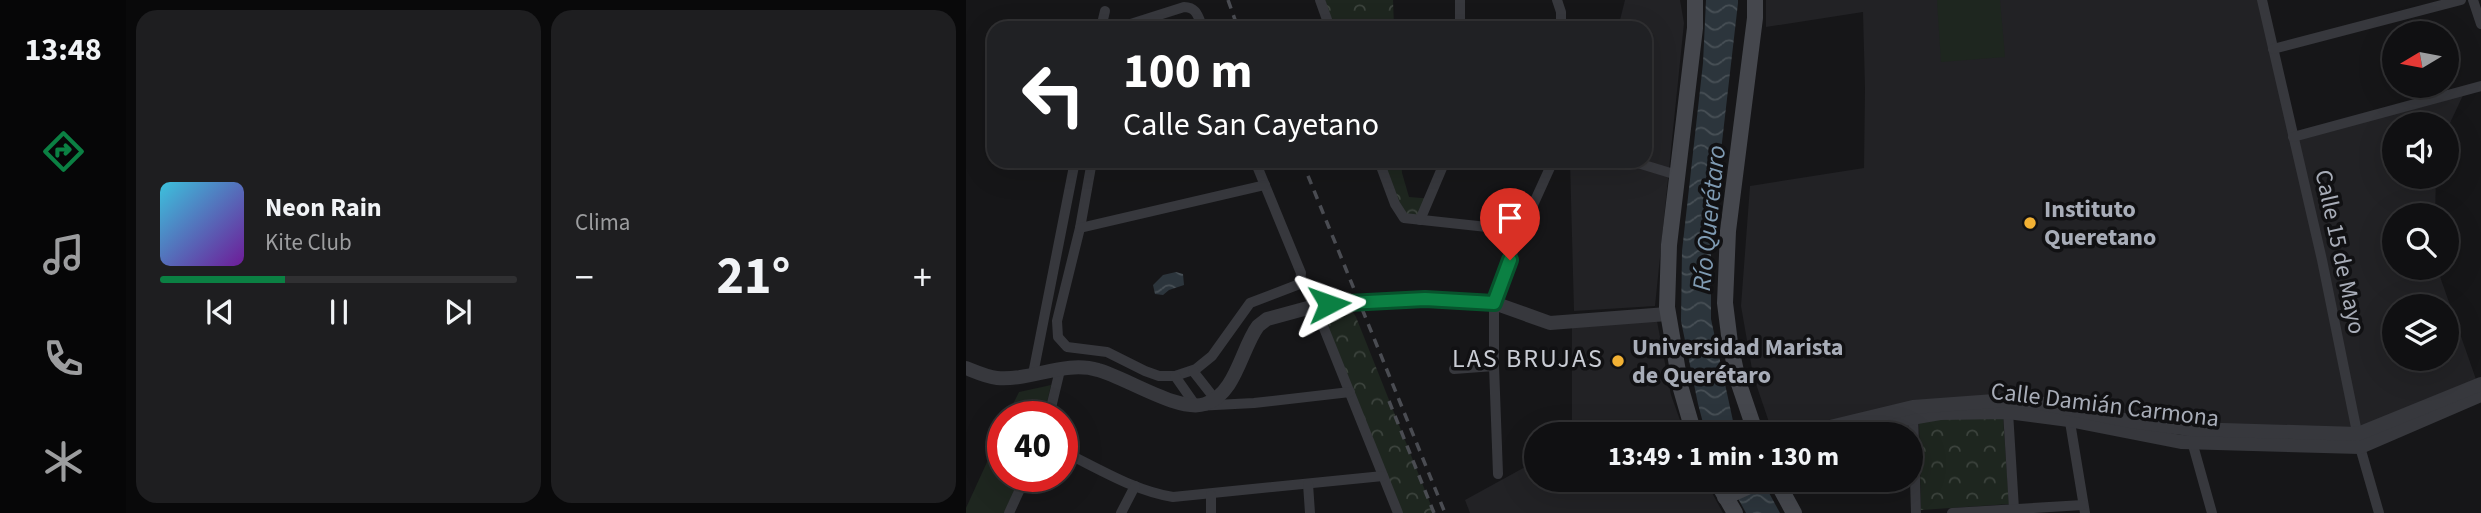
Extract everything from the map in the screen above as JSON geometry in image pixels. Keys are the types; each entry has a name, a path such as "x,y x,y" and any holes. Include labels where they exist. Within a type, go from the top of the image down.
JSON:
{"main road":[{"path":"1691,422 1681,389 1667,314 1669,245 1695,28 1695,0"},
{"path":"1745,422 1730,343 1725,303 1725,267 1755,0"},
{"path":"1727,492 1735,513"},
{"path":"1729,495 1736,492"},
{"path":"1783,492 1794,513"}],"street":[{"path":"1320,0 1328,21"},
{"path":"1460,0 1460,21"},
{"path":"1557,0 1561,21"},
{"name":"Calle 15 de Mayo","path":"2262,0 2322,260 2359,440 2379,513"},
{"path":"2273,49 2461,0"},
{"path":"2473,0 2481,24"},
{"path":"1140,21 1191,7 1200,21"},
{"path":"1103,21 1105,11"},
{"path":"2293,137 2481,86"},
{"path":"1033,374 1074,168"},
{"path":"1091,168 1080,228 1057,321 1058,337 1067,347 1107,352 1159,376 1175,376 1193,371 1212,356 1250,303 1300,282 1301,272 1258,168"},
{"path":"1382,168 1395,204 1404,218 1487,227 1518,238"},
{"path":"1420,220 1442,168"},
{"path":"1498,474 1494,303 1518,238 1550,168"},
{"path":"1652,168 1677,175"},
{"path":"1080,228 1265,185"},
{"path":"1196,406 1222,394 1258,326 1275,316 1315,306 1342,302 1425,299 1494,303 1550,323 1667,314"},
{"path":"1315,306 1398,513"},
{"path":"1454,369 1494,366"},
{"path":"966,368 995,378 1081,367 1100,370 1168,399 1196,406 1254,403 1350,392"},
{"path":"1053,401 1060,370"},
{"path":"1193,371 1215,399"},
{"path":"1175,376 1196,406"},
{"name":"Calle Damián Carmona","path":"2359,440 2481,384"},
{"name":"Calle Damián Carmona","path":"1881,422 1914,412 2069,414 2130,421 2191,435 2359,440 2481,395"},
{"name":"Calle Damián Carmona","path":"1863,422 1914,412 2008,400 2069,414"},
{"path":"1914,412 1916,513"},
{"path":"2008,412 2014,509"},
{"path":"1952,513 2014,509 2084,509 2069,414"},
{"path":"2191,435 2212,513"},
{"path":"1078,459 1154,494 1173,497 1383,476"},
{"path":"1308,484 1310,513"},
{"path":"1121,513 1135,486"},
{"path":"1009,513 1019,492"},
{"path":"1210,495 1211,513"}],"shaded area":[{"path":"1625,0 1680,0 1684,23 1655,306 1574,311 1570,168 1652,168 1652,21 1620,21"},
{"name":"Instituto Queretano","path":"1766,0 2262,0 2293,137 2382,113 2382,189 2436,189 2435,203 2382,203 2382,280 2441,280 2446,294 2382,294 2382,371 2459,371 2459,331 2478,385 2358,434 2190,429 2008,400 1874,422 1769,422 1753,375 1741,306 1750,186 1864,168 1863,12 1766,27"},
{"name":"Instituto Queretano","path":"2465,91 2455,112 2386,112 2439,98 2459,98 2459,93"},
{"name":"Universidad Marista de Querétaro","path":"1657,321 1671,395 1681,422 1572,422 1572,326"},
{"path":"1524,468 1524,492 1712,492 1723,513 1470,513 1465,500"}],"green space":[{"path":"1324,0 1393,0 1394,21 1332,21"},
{"path":"1937,0 2000,0 2005,57 1941,62"},
{"path":"1386,168 1402,168 1409,197 1433,199 1426,218 1405,217"},
{"path":"1343,302 1356,317 1434,513 1398,513 1315,306"},
{"path":"1051,385 1047,401 1014,401 1019,392"},
{"path":"2003,417 2009,504 1921,510 1923,422 1919,422 1940,418"},
{"path":"987,462 987,492 1014,492 1004,513 966,513"}],"water":[{"name":"Río Querétaro","path":"1706,0 1738,0 1711,238 1711,319 1734,422 1703,422 1681,321 1682,251 1703,63"},
{"path":"1176,272 1183,274 1184,285 1163,295 1155,294 1153,285 1163,275"},
{"path":"1735,492 1769,492 1780,513 1746,513"}],"railway":[{"path":"1228,0 1236,21"},
{"path":"1305,168 1445,513"},
{"path":"1389,401 1434,513"}],"place":[{"name":"Instituto Queretano","path":"2030,223"},
{"name":"Universidad Marista de Querétaro","path":"1618,361"}],"district":[{"name":"LAS BRUJAS","path":"1528,358"}],"route":[{"path":"1329,304 1425,299 1494,303 1510,260"}]}
